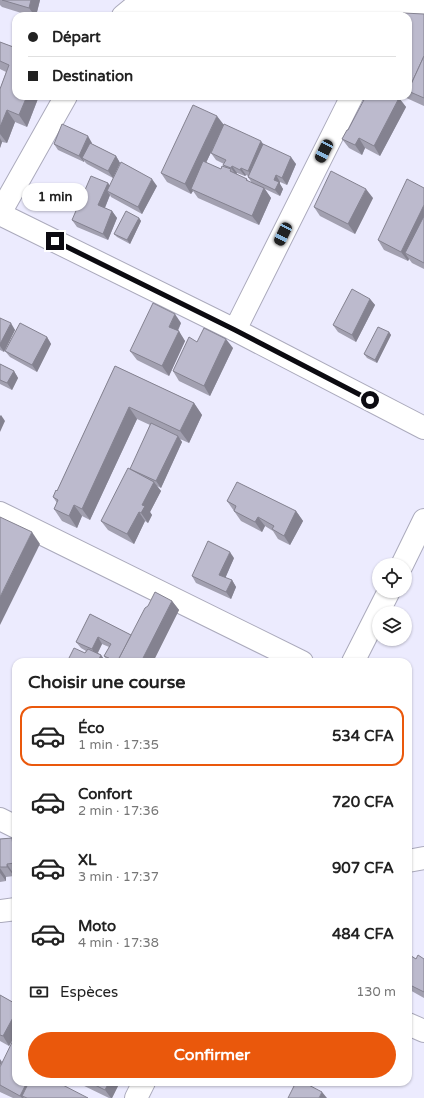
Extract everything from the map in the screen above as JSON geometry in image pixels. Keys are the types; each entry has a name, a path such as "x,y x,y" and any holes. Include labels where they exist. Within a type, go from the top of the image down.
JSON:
{"street":[{"path":"128,12 134,7 396,8 424,12"},
{"path":"64,100 0,213 235,330 424,428"},
{"path":"235,330 350,100"},
{"path":"0,514 294,658"},
{"path":"405,558 424,520"},
{"path":"355,658 385,598"},
{"path":"0,818 12,825"},
{"path":"412,860 424,858"},
{"path":"0,911 12,910"},
{"path":"412,1026 424,1031"},
{"path":"136,1098 142,1086"}],"building":[{"path":"2,0 31,0 29,8"},
{"path":"412,13 424,14 424,56 412,82"},
{"path":"0,42 12,46 12,100 25,100 19,115 7,110 0,127 0,89 9,65 0,61"},
{"path":"424,56 424,98 412,93 412,82"},
{"path":"364,100 398,100 374,146 359,138 355,145 342,139"},
{"path":"193,105 217,116 185,184 161,173"},
{"path":"62,124 88,136 79,156 54,144"},
{"path":"224,124 261,141 248,171 241,168 240,170 232,166 231,168 223,165 226,160 211,153"},
{"path":"90,143 116,156 108,171 82,158"},
{"path":"263,144 291,157 282,178 276,175 274,180 279,182 275,190 248,177"},
{"path":"203,161 221,169 222,166 231,169 230,171 264,188 252,216 191,189"},
{"path":"121,162 152,179 138,207 107,191"},
{"path":"331,171 366,189 348,224 314,207"},
{"path":"91,176 108,183 98,205 112,211 103,234 72,220"},
{"path":"407,179 424,188 424,205 401,252 378,240"},
{"path":"126,211 139,218 127,240 114,234"},
{"path":"424,216 424,263 405,253"},
{"path":"352,289 370,299 352,335 333,325"},
{"path":"153,303 175,314 169,327 179,331 162,366 130,351"},
{"path":"0,318 11,323 0,344"},
{"path":"20,323 47,337 32,365 5,351"},
{"path":"378,327 389,332 375,360 364,354"},
{"path":"204,328 226,339 204,386 173,371 189,337 197,342"},
{"path":"0,364 14,371 7,383 0,380"},
{"path":"115,366 194,403 180,431 129,407 82,509 74,505 69,516 54,509 58,500 53,497"},
{"path":"151,423 178,436 156,481 130,469"},
{"path":"128,468 154,482 142,505 145,506 141,513 139,512 127,534 101,521"},
{"path":"237,482 296,511 284,536 272,529 274,526 258,517 255,522 234,511 236,506 227,501"},
{"path":"0,517 32,532 0,597"},
{"path":"208,541 230,552 219,575 232,580 226,592 192,576"},
{"path":"155,592 172,601 143,658 119,658 145,608 148,606"},
{"path":"90,614 131,635 119,658 108,658 104,656 111,644 98,637 92,649 76,642"},
{"path":"74,648 85,653 88,649 101,655 100,658 69,658"},
{"path":"12,838 12,863 7,864 7,867 0,867 0,839"},
{"path":"418,955 424,959 424,992 412,986 412,956 416,959"},
{"path":"0,995 12,1002 12,1019 3,1036 0,1035"},
{"path":"12,1042 12,1086 25,1086 20,1096 0,1085 0,1067"},
{"path":"27,1086 65,1086 88,1098 27,1098 22,1096"},
{"path":"97,1086 107,1086 105,1090"},
{"path":"294,1086 311,1086 322,1092 319,1098 288,1098"}],"route":[{"path":"55,241 235,330 370,400"}]}
